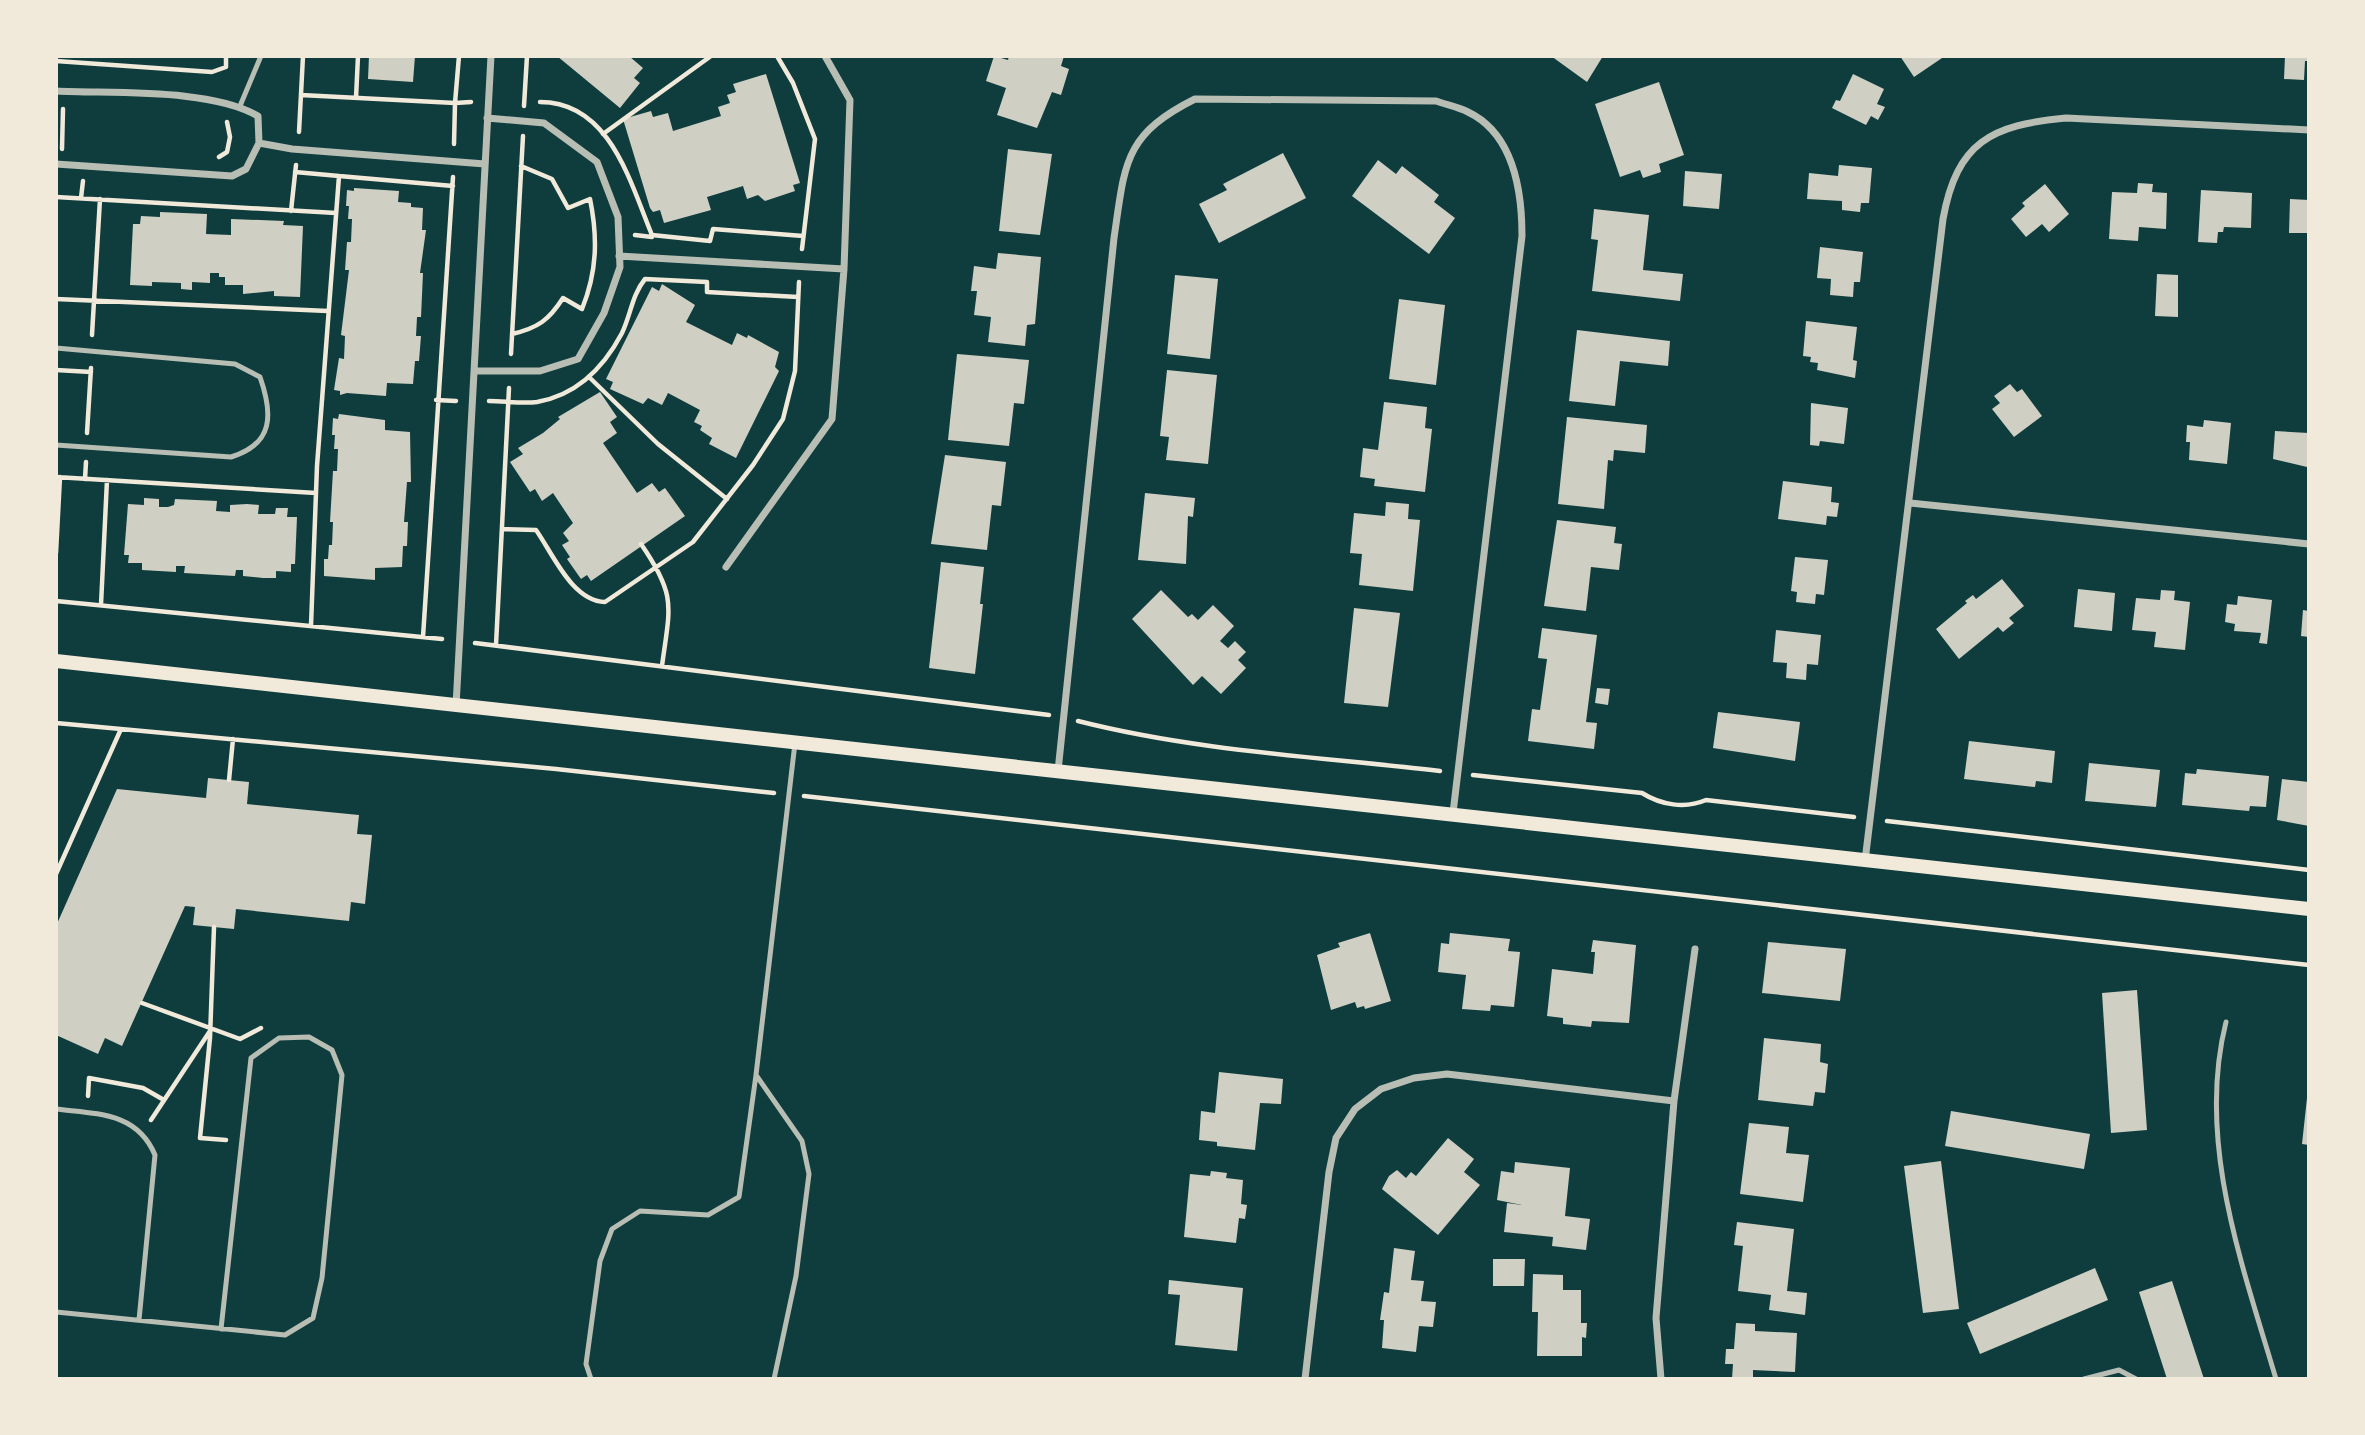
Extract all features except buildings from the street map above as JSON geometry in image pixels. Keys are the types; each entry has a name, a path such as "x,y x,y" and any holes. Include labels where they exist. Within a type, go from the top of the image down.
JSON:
{"main road":[{"path":"56,661 2309,909"}],"street":[{"path":"456,706 491,56"},
{"path":"726,567 832,419 844,269 850,100 825,56"},
{"path":"56,91 213,100 240,106 258,116 259,143 246,169 232,176 56,164"},
{"path":"1058,772 1114,238 1124,172 1137,140 1163,115 1195,99 1436,101 1470,112 1496,135 1515,167 1522,201 1522,236 1453,813"},
{"path":"474,371 540,370 578,359 604,313 620,267 618,217 597,162 544,123 487,118"},
{"path":"1865,860 1943,219 1949,185 1967,154 1996,132 2031,121 2066,118 2309,130"},
{"path":"259,143 292,149 485,164"},
{"path":"619,256 844,269"},
{"path":"1910,503 2309,544"},
{"path":"1661,1379 1656,1318 1674,1101 1695,949"},
{"path":"1305,1379 1329,1172 1336,1138 1355,1110 1381,1089 1414,1078 1447,1074 1674,1101"}],"lane":[{"path":"240,106 261,56"},
{"path":"56,348 234,364 260,377 269,402 267,430 251,451 231,457 56,445"},
{"path":"591,1379 586,1364 600,1261 612,1229 640,1211 708,1215 739,1197 795,743"},
{"path":"2227,1022 2219,1052 2214,1119 2239,1254 2276,1379"},
{"path":"56,1312 221,1329 285,1335 313,1318 322,1278 342,1075 332,1050 309,1037 279,1038 251,1058 221,1329"},
{"path":"756,1075 802,1141 809,1174 796,1276 774,1379"},
{"path":"56,1109 86,1112 132,1124 143,1133 155,1155 139,1320"},
{"path":"2084,1379 2119,1370 2136,1379"}],"path":[{"path":"56,61 212,72 226,67 226,56"},
{"path":"356,98 358,56"},
{"path":"423,637 459,56"},
{"path":"603,134 711,56"},
{"path":"502,529 536,530 576,588 592,601 605,601 693,542 783,419 795,371 803,236 815,139 793,83 777,56"},
{"path":"301,95 455,103 551,102 589,116 616,150 652,235 710,241 713,229 803,236"},
{"path":"62,151 63,108"},
{"path":"512,334 533,330 545,323 563,298 582,309 596,262 596,235 590,199 568,208 552,179 521,166"},
{"path":"295,172 453,186"},
{"path":"310,626 316,493 339,176"},
{"path":"56,197 336,213"},
{"path":"436,400 537,402 578,388 623,331 635,291 645,279 707,282 707,292 798,297"},
{"path":"56,299 328,311"},
{"path":"56,370 90,372"},
{"path":"589,377 658,444 727,499"},
{"path":"56,553 58,477 316,493"},
{"path":"102,605 107,480"},
{"path":"641,544 657,566 669,594 662,666"},
{"path":"56,601 423,637 769,678 831,690 1063,717 1110,729 1251,751 1642,793 1655,801 1692,806 1706,800 2309,870"},
{"path":"56,723 789,794 2309,965"},
{"path":"56,874 121,729"},
{"path":"229,780 233,739"},
{"path":"214,927 211,1030 200,1138 242,1142"},
{"path":"143,1133 211,1030"},
{"path":"86,1112 89,1078 143,1088 164,1100"}]}
